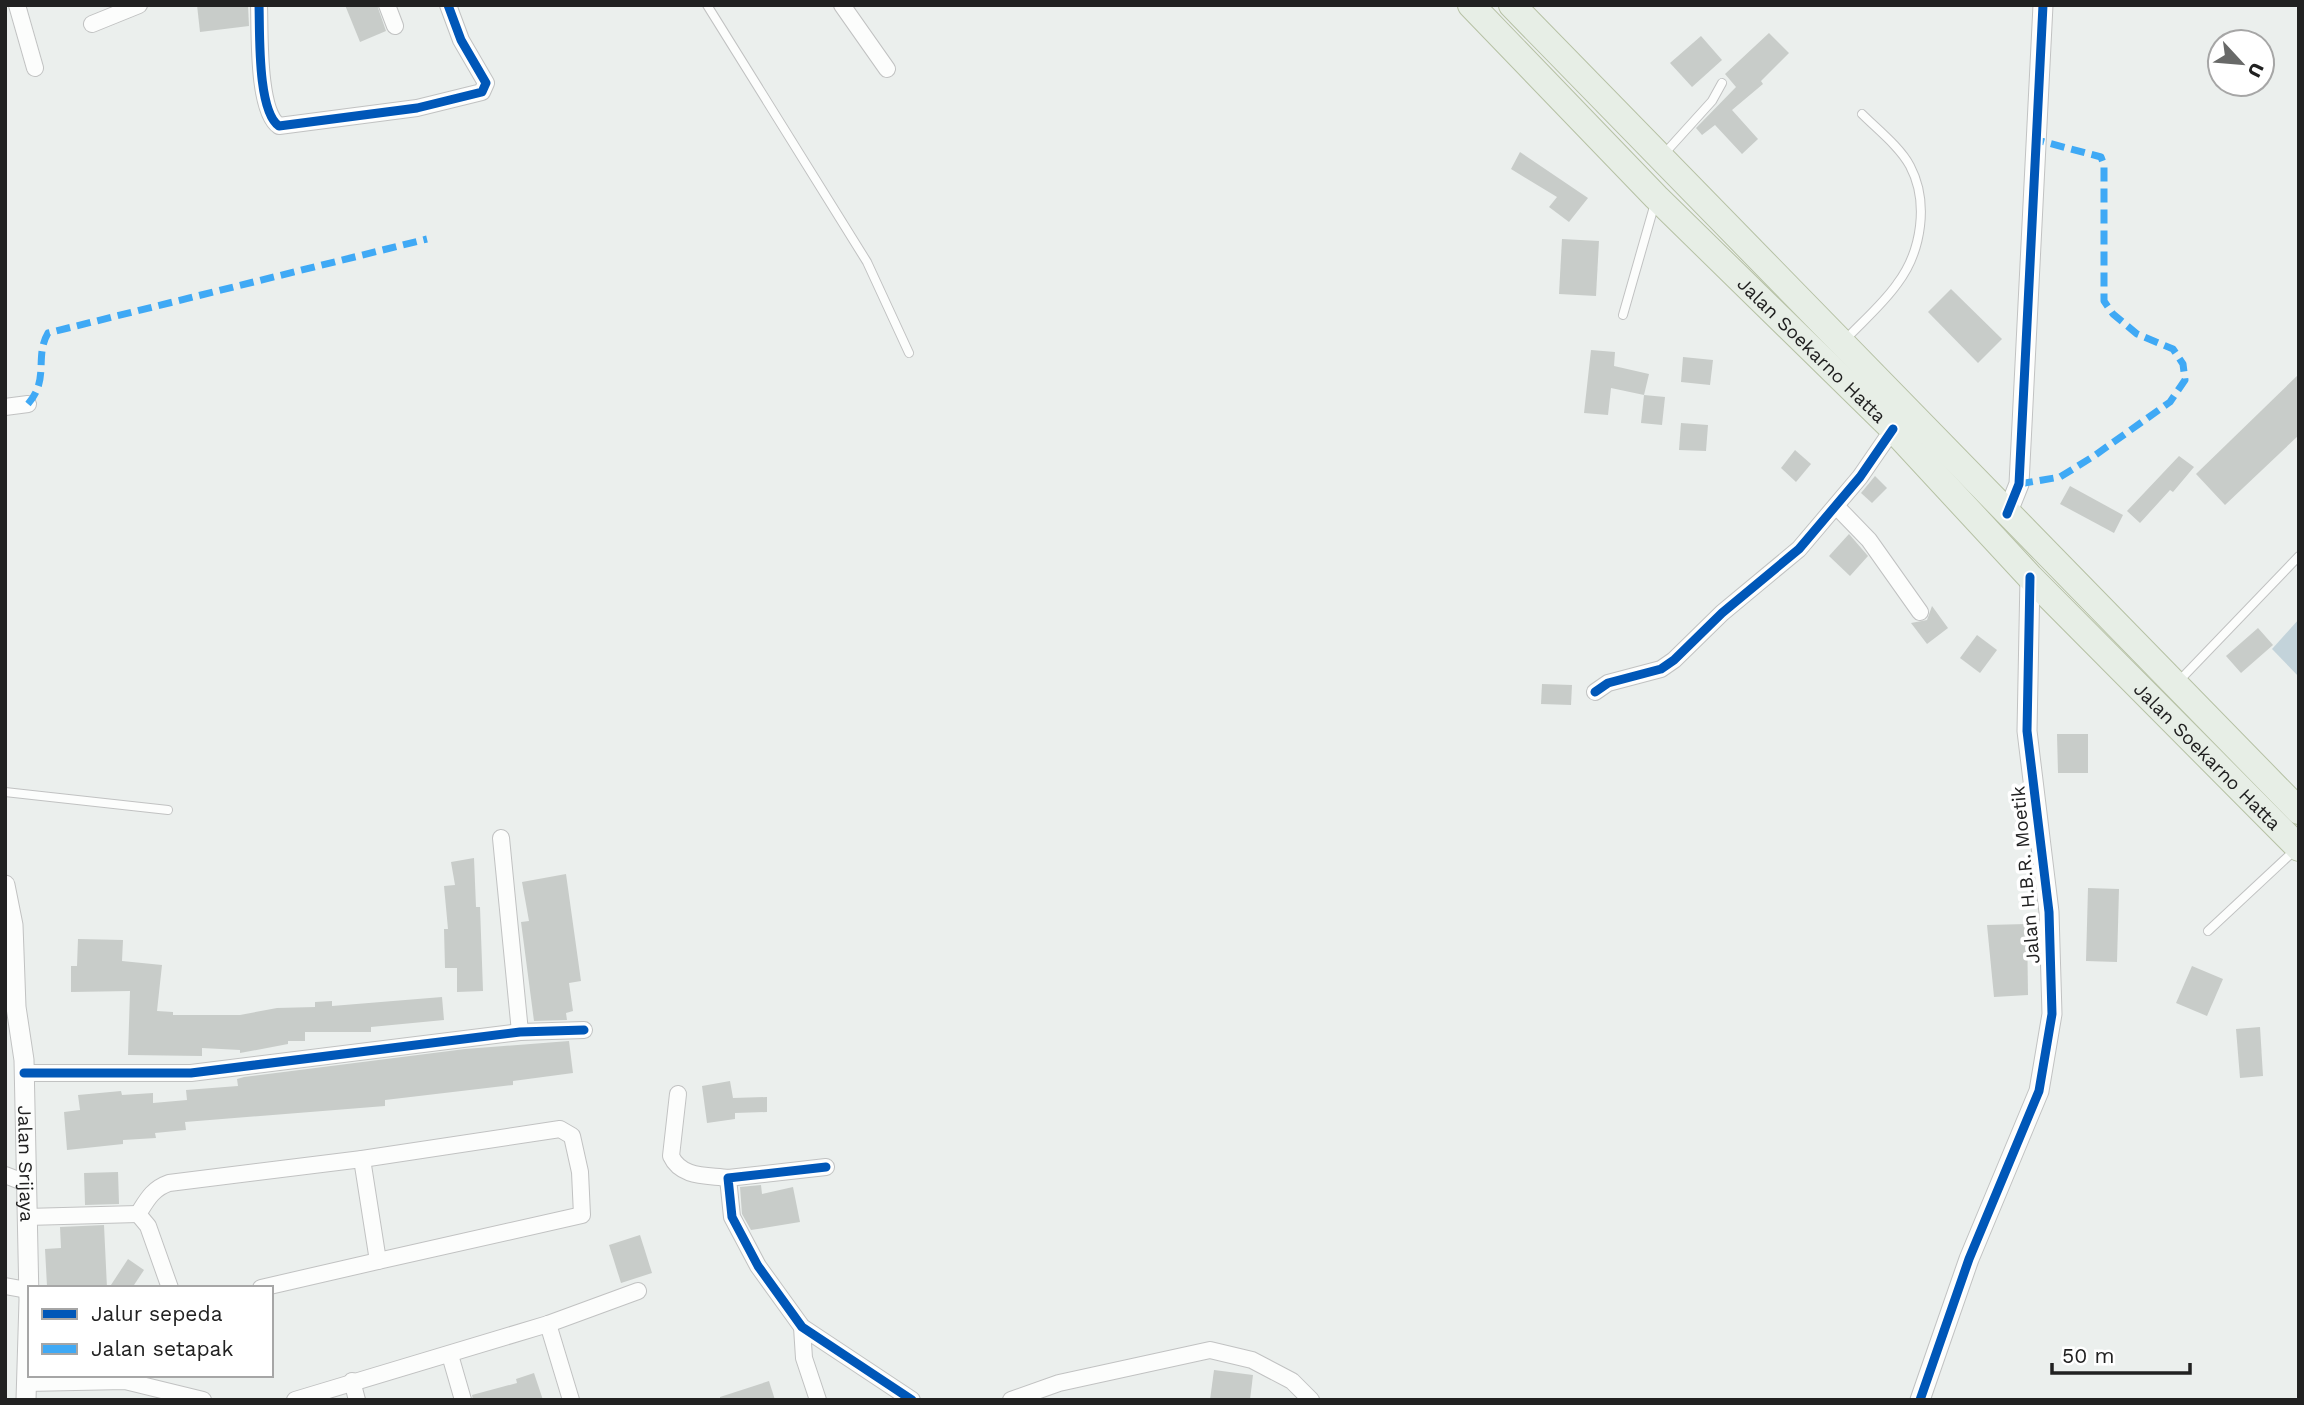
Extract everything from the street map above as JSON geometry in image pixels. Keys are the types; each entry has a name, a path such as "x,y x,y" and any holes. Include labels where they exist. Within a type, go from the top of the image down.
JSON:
{"highway":[{"name":"Jalan Soekarno Hatta","path":"1471,5 1656,197 1893,429 2030,577 2299,847"},
{"name":"Jalan Soekarno Hatta","path":"1512,5 1841,345 2299,811"}],"street":[{"path":"17,5 35,68"},
{"path":"92,24 139,5"},
{"path":"259,5 262,80 272,119 279,126 417,108 482,92 486,83 461,40 448,5"},
{"path":"387,5 395,26"},
{"path":"842,5 887,69"},
{"path":"2007,514 2020,484 2043,5"},
{"path":"5,407 28,404"},
{"path":"1595,692 1622,677 1667,667 1722,613 1799,549 1836,506 1893,429"},
{"path":"1836,506 1869,540 1920,612"},
{"name":"Jalan H.B.R. Moetik","path":"1920,1400 1969,1259 2039,1091 2052,1014 2049,912 2026,731 2030,577"},
{"path":"501,838 520,1032"},
{"name":"Jalan Srijaya","path":"5,885 7,911 13,925 10,979 13,1039 24,1073 29,1286"},
{"path":"24,1073 191,1073 520,1032 584,1030"},
{"path":"678,1094 671,1156 674,1164 686,1172 728,1178 826,1167"},
{"path":"138,1214 148,1197 158,1187 169,1183 561,1129 572,1136 580,1172 582,1215 270,1286"},
{"path":"362,1158 378,1261"},
{"path":"5,1175 26,1183"},
{"path":"728,1178 732,1217 758,1266 802,1327 912,1400"},
{"path":"26,1217 138,1214"},
{"path":"138,1214 148,1227 169,1286"},
{"path":"5,1286 28,1297"},
{"path":"295,1400 548,1324 638,1291"},
{"path":"548,1324 571,1400"},
{"path":"802,1327 804,1358 818,1400"},
{"name":"Jalan Srijaya","path":"26,1392 28,1329"},
{"path":"1011,1400 1059,1383 1210,1350 1252,1360 1292,1381 1311,1400"},
{"path":"450,1355 463,1400"},
{"path":"26,1392 125,1381 203,1400"},
{"path":"352,1381 356,1400"}],"lane":[{"path":"707,5 867,262 909,353"},
{"path":"1660,158 1712,101 1722,83"},
{"path":"1841,345 1898,283 1913,254 1922,212 1921,194 1909,164 1862,114"},
{"path":"1623,315 1656,197"},
{"path":"2174,686 2299,556"},
{"path":"5,792 168,810"},
{"path":"2208,931 2299,847"}],"shaded area":[{"path":"2299,619 2299,677 2272,649"}],"building":[{"path":"197,5 248,5 249,26 200,32"},
{"path":"345,5 377,5 386,31 360,42"},
{"path":"1769,33 1789,53 1761,81 1763,84 1732,110 1758,139 1742,154 1715,125 1702,135 1696,128 1736,87 1725,74"},
{"path":"1701,36 1722,60 1692,87 1670,63"},
{"path":"1520,152 1588,198 1569,222 1549,207 1557,197 1511,169"},
{"path":"1562,239 1599,241 1596,296 1559,294"},
{"path":"1951,289 2002,339 1978,363 1928,312"},
{"path":"1591,350 1615,352 1614,366 1649,374 1644,395 1611,388 1608,415 1584,413"},
{"path":"1683,357 1713,360 1710,385 1681,382"},
{"path":"2299,374 2299,435 2225,505 2196,474"},
{"path":"1644,395 1665,397 1662,425 1641,423"},
{"path":"1681,423 1708,425 1706,451 1679,450"},
{"path":"1795,450 1811,464 1796,482 1781,468"},
{"path":"2179,456 2194,467 2173,492 2170,490 2140,523 2127,511"},
{"path":"1875,476 1887,488 1872,503 1861,493"},
{"path":"2070,486 2123,515 2114,533 2060,504"},
{"path":"1849,534 1868,556 1850,576 1829,556"},
{"path":"1932,606 1948,628 1927,644 1911,623 1927,620"},
{"path":"2258,628 2273,645 2241,673 2226,656"},
{"path":"1977,635 1997,650 1980,673 1960,658"},
{"path":"1542,684 1572,685 1571,705 1541,704"},
{"path":"2057,734 2088,734 2088,773 2058,773"},
{"path":"474,858 476,907 480,907 483,991 457,992 457,968 445,968 444,929 448,929 444,886 455,885 451,862"},
{"path":"566,874 581,981 569,983 573,1011 566,1013 567,1020 534,1021 521,922 529,921 522,882"},
{"path":"2088,888 2119,889 2117,962 2086,961"},
{"path":"2027,924 2028,995 1994,997 1987,925"},
{"path":"78,939 123,940 122,961 162,965 157,1011 173,1012 173,1015 240,1015 277,1008 315,1007 315,1002 332,1001 332,1006 442,997 444,1020 371,1027 371,1032 305,1032 305,1041 288,1041 288,1044 240,1053 240,1050 202,1048 202,1056 128,1055 130,991 71,992 71,966 77,966"},
{"path":"2192,966 2223,979 2207,1016 2176,1003"},
{"path":"2260,1027 2263,1076 2240,1078 2236,1029"},
{"path":"569,1041 573,1073 513,1081 513,1085 385,1100 385,1106 185,1122 186,1130 155,1133 156,1138 123,1140 123,1144 67,1150 64,1112 80,1110 78,1095 121,1091 122,1095 153,1093 153,1103 187,1100 186,1090 238,1086 237,1079 244,1077 465,1049"},
{"path":"730,1081 733,1098 767,1097 767,1112 735,1113 735,1119 707,1123 702,1086"},
{"path":"118,1172 119,1204 85,1205 84,1173"},
{"path":"761,1185 762,1194 793,1187 800,1222 751,1230 742,1214 740,1187"},
{"path":"104,1225 107,1286 47,1286 45,1249 61,1248 60,1227"},
{"path":"640,1235 652,1273 621,1283 609,1245"},
{"path":"128,1259 144,1270 133,1286 110,1286"},
{"path":"1214,1370 1253,1375 1250,1400 1210,1400"},
{"path":"534,1373 543,1400 473,1400 472,1395 517,1383 516,1379"},
{"path":"769,1381 775,1400 720,1400 720,1397"}],"marked path":[{"path":"2019,484 2060,477 2094,456 2170,402 2185,380 2183,364 2173,349 2137,334 2113,314 2104,301 2104,165 2101,157 2037,140"},
{"path":"28,404 38,386 42,351 48,333 427,239"}],"cycle path":[{"path":"259,5 263,88 272,118 279,126 417,108 482,92 486,83 461,40 448,5"},
{"path":"2007,514 2019,484 2043,5"},
{"path":"1595,692 1608,683 1661,669 1674,660 1722,613 1799,549 1860,477 1893,429"},
{"path":"1920,1400 1969,1259 2039,1091 2052,1014 2049,912 2027,731 2030,577"},
{"path":"24,1073 191,1073 520,1032 584,1030"},
{"path":"826,1167 728,1178 732,1217 758,1266 802,1327 912,1400"}]}
